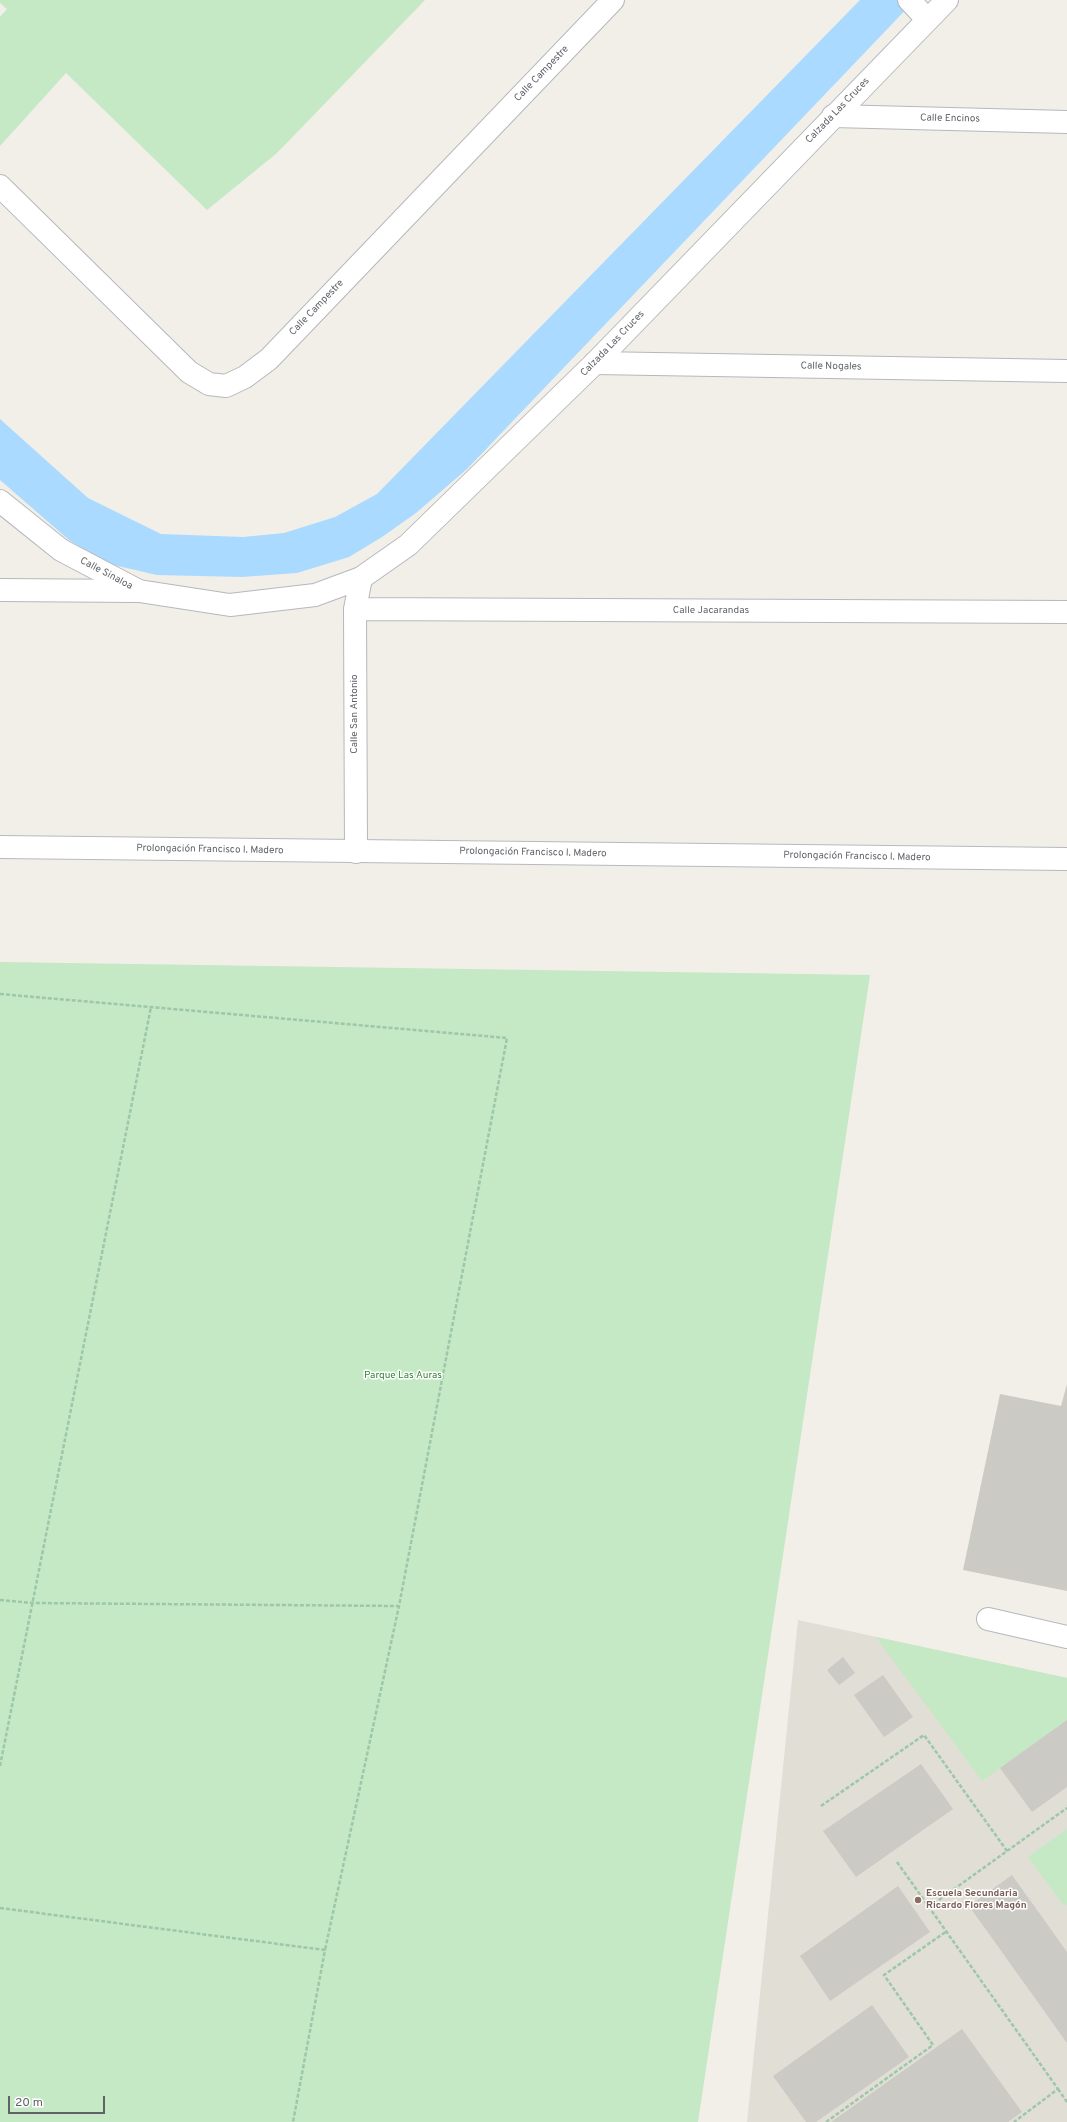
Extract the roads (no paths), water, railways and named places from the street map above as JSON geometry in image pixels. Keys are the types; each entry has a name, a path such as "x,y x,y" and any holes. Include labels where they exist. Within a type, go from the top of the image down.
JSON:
{"street":[{"name":"Calle Campestre","path":"0,186 189,372 208,384 226,386 244,377 268,359 613,0"},
{"name":"Calzada Las Cruces","path":"230,605 315,595 361,578 408,546 595,364 833,116 947,0"},
{"path":"911,2 928,19"},
{"name":"Calle Encinos","path":"833,116 1067,122"},
{"name":"Calle Nogales","path":"595,364 1067,371"},
{"name":"Calle Sinaloa","path":"0,501 61,550 139,591 230,605"},
{"name":"Calle San Antonio","path":"356,852 355,609 361,578"},
{"path":"0,590 139,591"},
{"name":"Calle Jacarandas","path":"355,609 1067,612"},
{"name":"Prolongación Francisco I. Madero","path":"0,848 1067,859"},
{"path":"988,1619 1067,1637"}],"water":[{"path":"860,0 915,0 467,469 416,513 382,537 349,557 297,573 242,577 157,575 109,564 69,540 0,480 0,419 88,498 161,534 243,537 284,533 335,517 377,494"}],"place":[{"name":"Escuela Secundaria Ricardo Flores Magón","path":"918,1900"}],"park label":[{"name":"Parque Las Auras","path":"403,1376"}]}
